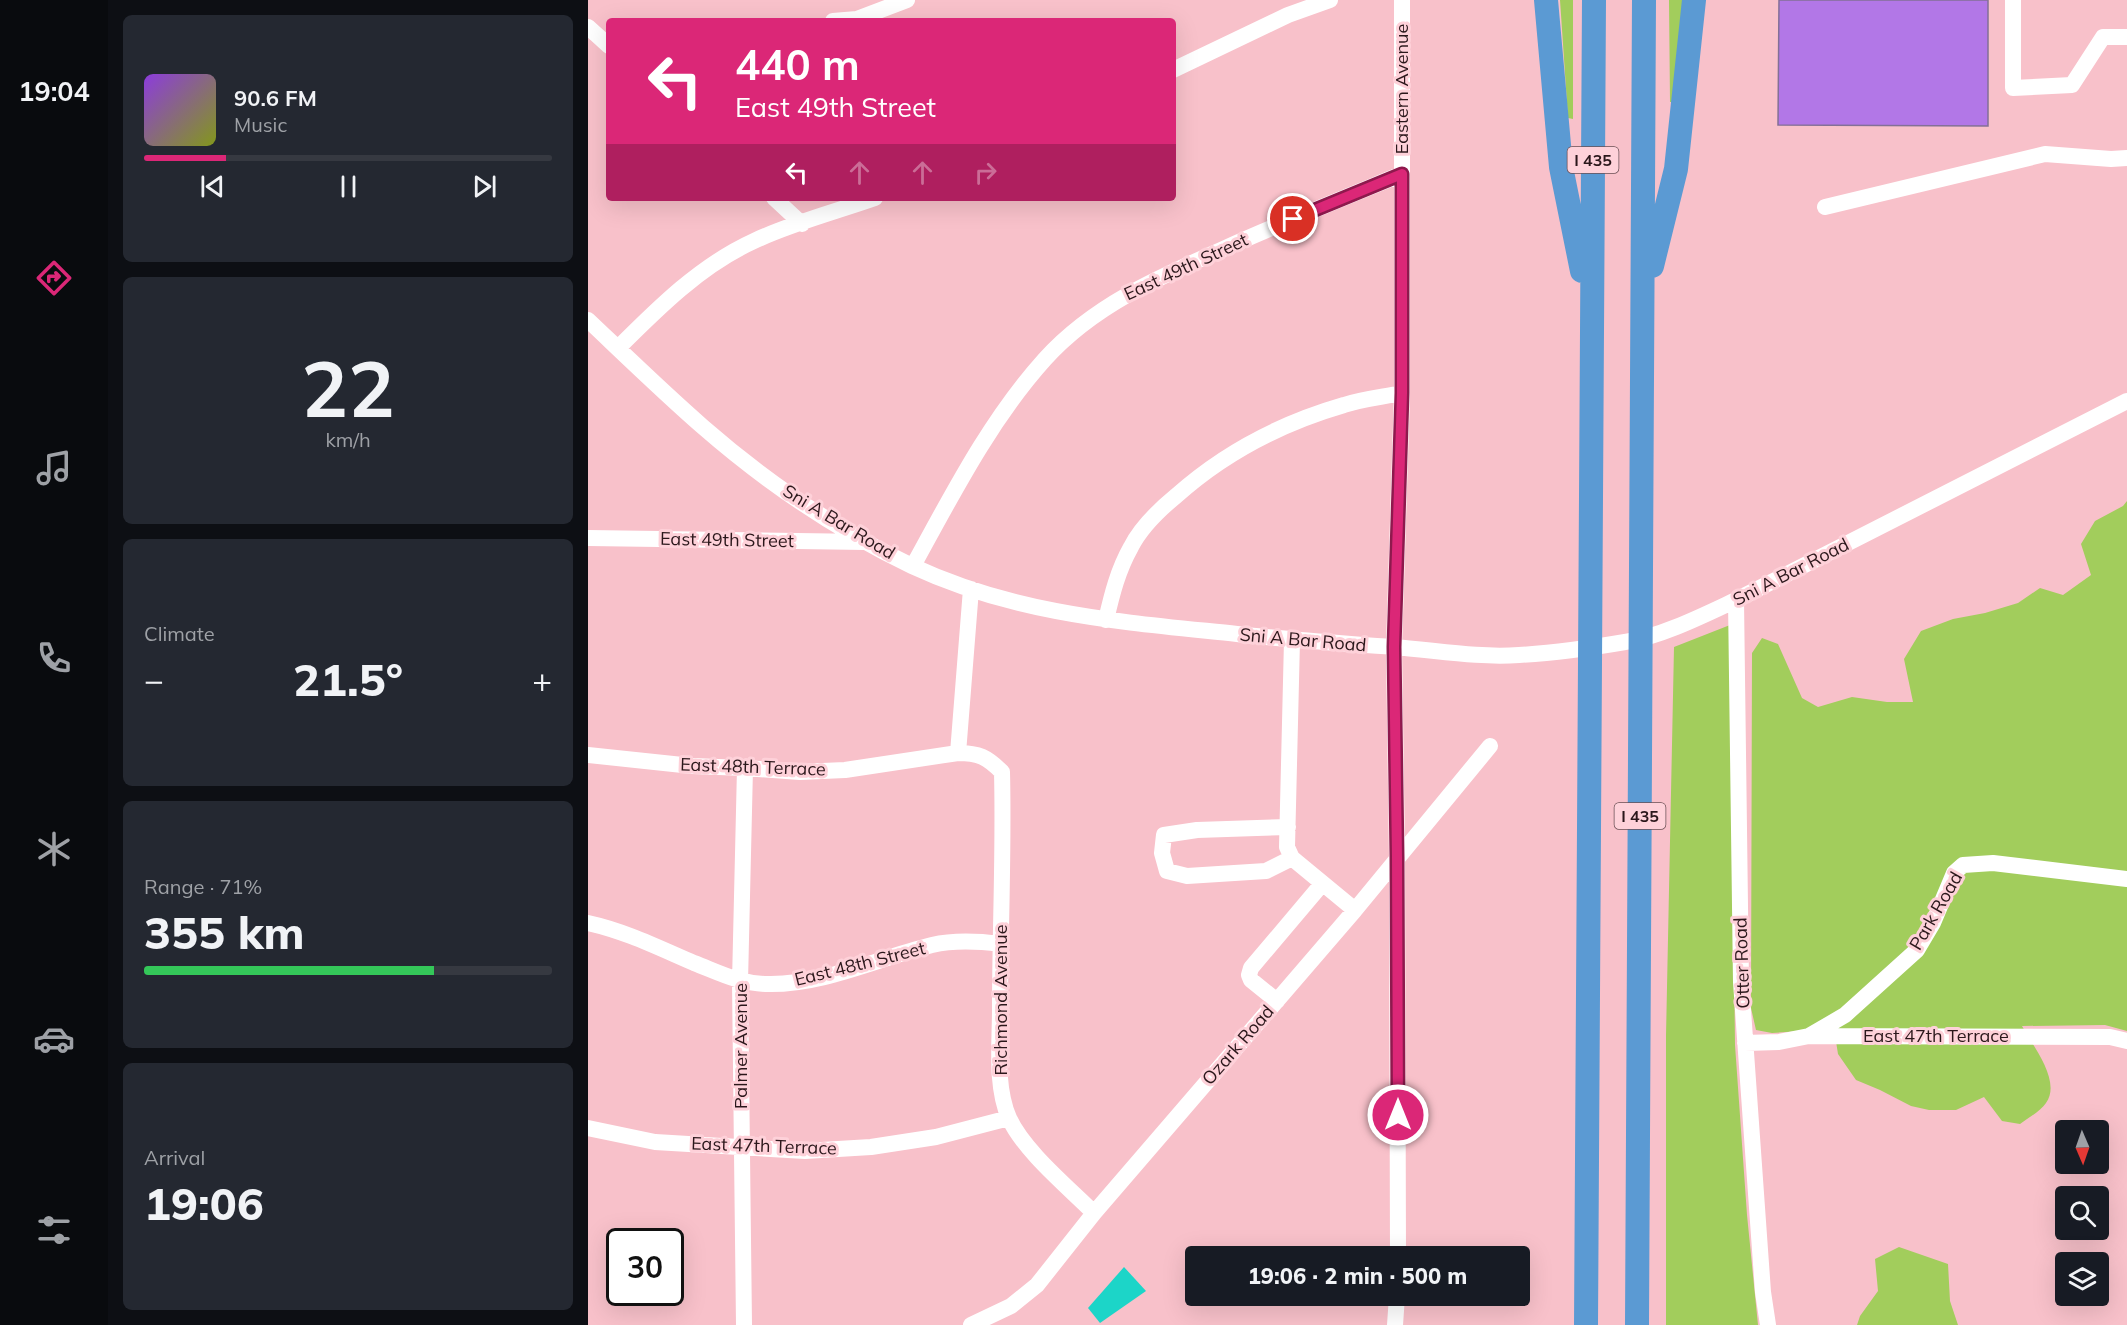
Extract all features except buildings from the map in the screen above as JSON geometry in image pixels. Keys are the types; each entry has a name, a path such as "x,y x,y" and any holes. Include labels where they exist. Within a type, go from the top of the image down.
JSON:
{"highway":[{"path":"1546,0 1561,167 1592,319"},
{"name":"I 435","path":"1586,1325 1594,0"},
{"name":"I 435","path":"1637,1325 1644,0"},
{"path":"1642,306 1676,169 1694,0"}],"street":[{"path":"860,18 907,0"},
{"path":"1176,69 1288,15 1330,0"},
{"name":"Eastern Avenue","path":"1398,1246 1394,647 1402,393 1402,0"},
{"path":"2013,0 2013,88 2072,85 2103,37 2127,37"},
{"path":"588,27 606,43"},
{"path":"1825,207 2045,154 2127,158"},
{"name":"East 49th Street","path":"913,566 959,483 1014,396 1046,358 1082,324 1118,299 1156,278 1271,227 1402,174"},
{"path":"777,201 802,224"},
{"path":"618,348 660,306 712,266 753,241 867,201"},
{"name":"Sni A Bar Road","path":"588,320 703,427 742,459 809,507 867,542 913,566 971,589 1035,608 1106,620 1292,640 1478,655 1518,656 1628,642 1691,621 2127,401"},
{"path":"1106,620 1116,579 1132,544 1155,514 1195,479 1246,446 1294,422 1346,404 1402,393"},
{"name":"East 49th Street","path":"588,538 867,542"},
{"path":"958,753 971,589"},
{"name":"Otter Road","path":"1736,600 1741,982 1763,1292 1768,1325"},
{"path":"1292,640 1287,847 1292,858 1355,910"},
{"name":"Ozark Road","path":"971,1325 1011,1306 1037,1285 1094,1213 1355,910 1491,746"},
{"name":"East 48th Terrace","path":"588,755 692,766 800,772 845,770 958,753 976,753 1002,772 1002,789"},
{"name":"Palmer Avenue","path":"744,1325 740,982 745,768"},
{"name":"Richmond Avenue","path":"1002,789 1000,1078 1009,1118 1028,1147 1094,1213"},
{"path":"1288,826 1197,830 1164,835 1162,853 1167,871 1187,876 1266,871 1292,858"},
{"name":"Park Road","path":"1809,1036 1845,1015 1917,950 1933,923 1954,873 1963,865 1993,863 2127,879"},
{"path":"1277,1001 1251,981 1249,975 1251,968 1322,884"},
{"name":"East 48th Street","path":"588,923 613,928 740,982 768,984 800,982 844,972 933,945 972,941 1000,944"},
{"name":"East 47th Terrace","path":"1745,1043 1779,1042 1809,1036 2110,1037 2127,1041"},
{"name":"East 47th Terrace","path":"588,1128 655,1142 805,1151 871,1147 936,1137 1009,1118"},
{"path":"1395,1325 1396,1306"}],"green space":[{"path":"1560,0 1573,0 1573,119 1568,118"},
{"path":"1669,0 1687,0 1677,102 1670,102"},
{"path":"2127,501 2127,1031 2105,1025 2022,1026 2044,1063 2050,1084 2050,1094 2038,1112 2020,1124 2002,1121 1984,1097 1956,1110 1929,1110 1911,1106 1856,1080 1838,1054 1834,1029 1772,1033 1756,1030 1751,1008 1752,653 1762,638 1778,644 1802,698 1818,707 1852,697 1887,702 1913,702 1904,659 1921,631 1953,619 1985,613 2018,603 2040,588 2063,595 2091,575 2081,544 2095,521 2123,506"},
{"path":"1730,625 1735,1045 1747,1215 1758,1325 1666,1325 1666,1036 1674,647"},
{"path":"1899,1247 1948,1264 1950,1301 1958,1325 1857,1325 1860,1316 1878,1291 1875,1259"}],"water":[{"path":"1124,1267 1146,1291 1100,1323 1088,1308"}],"route":[{"path":"1293,219 1402,174 1402,393 1394,647 1398,1115"}]}
